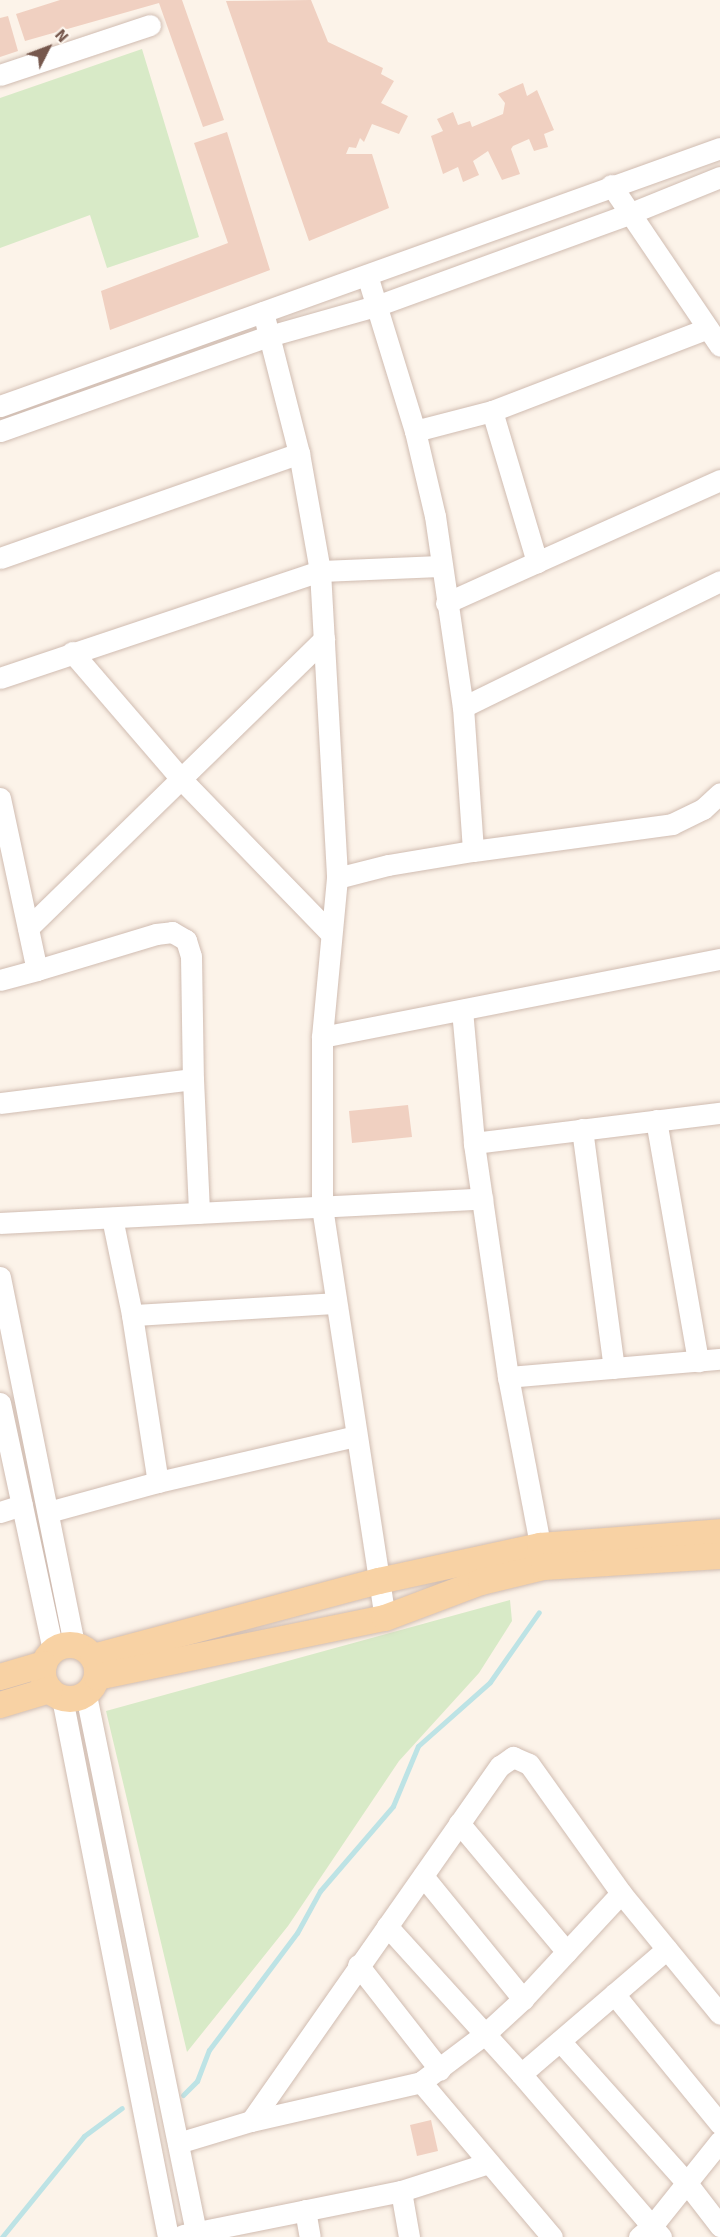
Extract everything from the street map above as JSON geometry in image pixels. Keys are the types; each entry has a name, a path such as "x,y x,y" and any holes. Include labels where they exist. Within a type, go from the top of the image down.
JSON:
{"main road":[{"path":"0,1705 70,1672 379,1581 720,1532"},
{"path":"0,1677 70,1672 385,1618 542,1556 720,1556"}],"street":[{"path":"0,75 150,25"},
{"path":"0,406 611,185 720,148"},
{"path":"0,431 269,336 376,306 631,213 720,177"},
{"path":"611,185 720,346"},
{"path":"367,275 416,431 435,516 463,707 473,851"},
{"path":"263,312 299,453 320,571 337,878 322,1037 322,1207 385,1618"},
{"path":"416,431 492,411 708,328"},
{"path":"492,411 537,562"},
{"path":"0,558 299,453"},
{"path":"446,603 720,480"},
{"path":"0,678 72,652 320,571 441,566"},
{"path":"463,707 720,581"},
{"path":"28,928 324,639"},
{"path":"72,652 182,780 331,934"},
{"path":"337,878 388,865 473,851 672,824 703,809 720,793"},
{"path":"0,798 37,970"},
{"path":"0,980 156,934 172,932 186,940 191,956 193,1079 199,1213"},
{"path":"322,1037 720,959"},
{"path":"462,1010 474,1143 508,1377 542,1556"},
{"path":"0,1103 193,1079"},
{"path":"474,1143 720,1113"},
{"path":"656,1120 698,1361"},
{"path":"582,1129 614,1368"},
{"path":"0,1223 482,1199"},
{"path":"112,1218 132,1315 158,1482"},
{"path":"0,1277 48,1512 70,1672 143,2104 168,2237"},
{"path":"132,1315 336,1304"},
{"path":"508,1377 720,1359"},
{"path":"1,1416 22,1505 70,1672 170,2100 196,2235"},
{"path":"48,1512 158,1482 356,1436"},
{"path":"0,1512 22,1505"},
{"path":"251,2121 358,1965 500,1766 513,1757 529,1764 621,1893 720,2014"},
{"path":"459,1823 567,1952"},
{"path":"423,1876 524,1999"},
{"path":"178,2143 251,2121 421,2082 485,2034 524,1999 621,1893"},
{"path":"387,1926 521,2074 651,2233 686,2182 720,2142"},
{"path":"521,2074 667,1949"},
{"path":"358,1965 440,2070"},
{"path":"614,1994 720,2124"},
{"path":"560,2041 686,2182 720,2226"},
{"path":"421,2082 552,2237"},
{"path":"143,2104 170,2100"},
{"path":"173,2237 196,2235 401,2191 489,2163"},
{"path":"401,2191 409,2237"},
{"path":"305,2210 310,2237"}],"green space":[{"path":"142,49 199,237 107,268 90,215 0,248 0,98"},
{"path":"510,1600 512,1621 479,1673 399,1761 288,1926 187,2052 106,1711"}],"building":[{"path":"60,0 182,0 224,120 203,127 159,3 25,41 16,14"},
{"path":"311,0 328,42 383,68 381,74 394,81 381,103 408,116 399,134 372,124 364,142 360,138 356,148 349,147 346,154 372,154 389,208 309,241 226,1"},
{"path":"8,16 18,51 0,57 0,18"},
{"path":"523,83 527,96 537,90 554,130 544,134 548,147 534,151 529,139 513,146 511,149 520,174 502,180 488,151 473,161 479,175 463,182 458,167 443,174 431,136 443,131 437,119 453,112 458,125 470,121 472,127 503,114 505,103 498,94"},
{"path":"227,132 270,270 110,330 101,291 228,243 194,143"},
{"path":"408,1105 412,1137 352,1143 349,1111"},
{"path":"431,2120 438,2151 417,2156 410,2125"}],"waterway":[{"path":"183,2095 197,2081 209,2050 297,1933 320,1891 393,1806 418,1746 490,1682 539,1612"},
{"path":"2,2237 84,2136 122,2108"}]}
